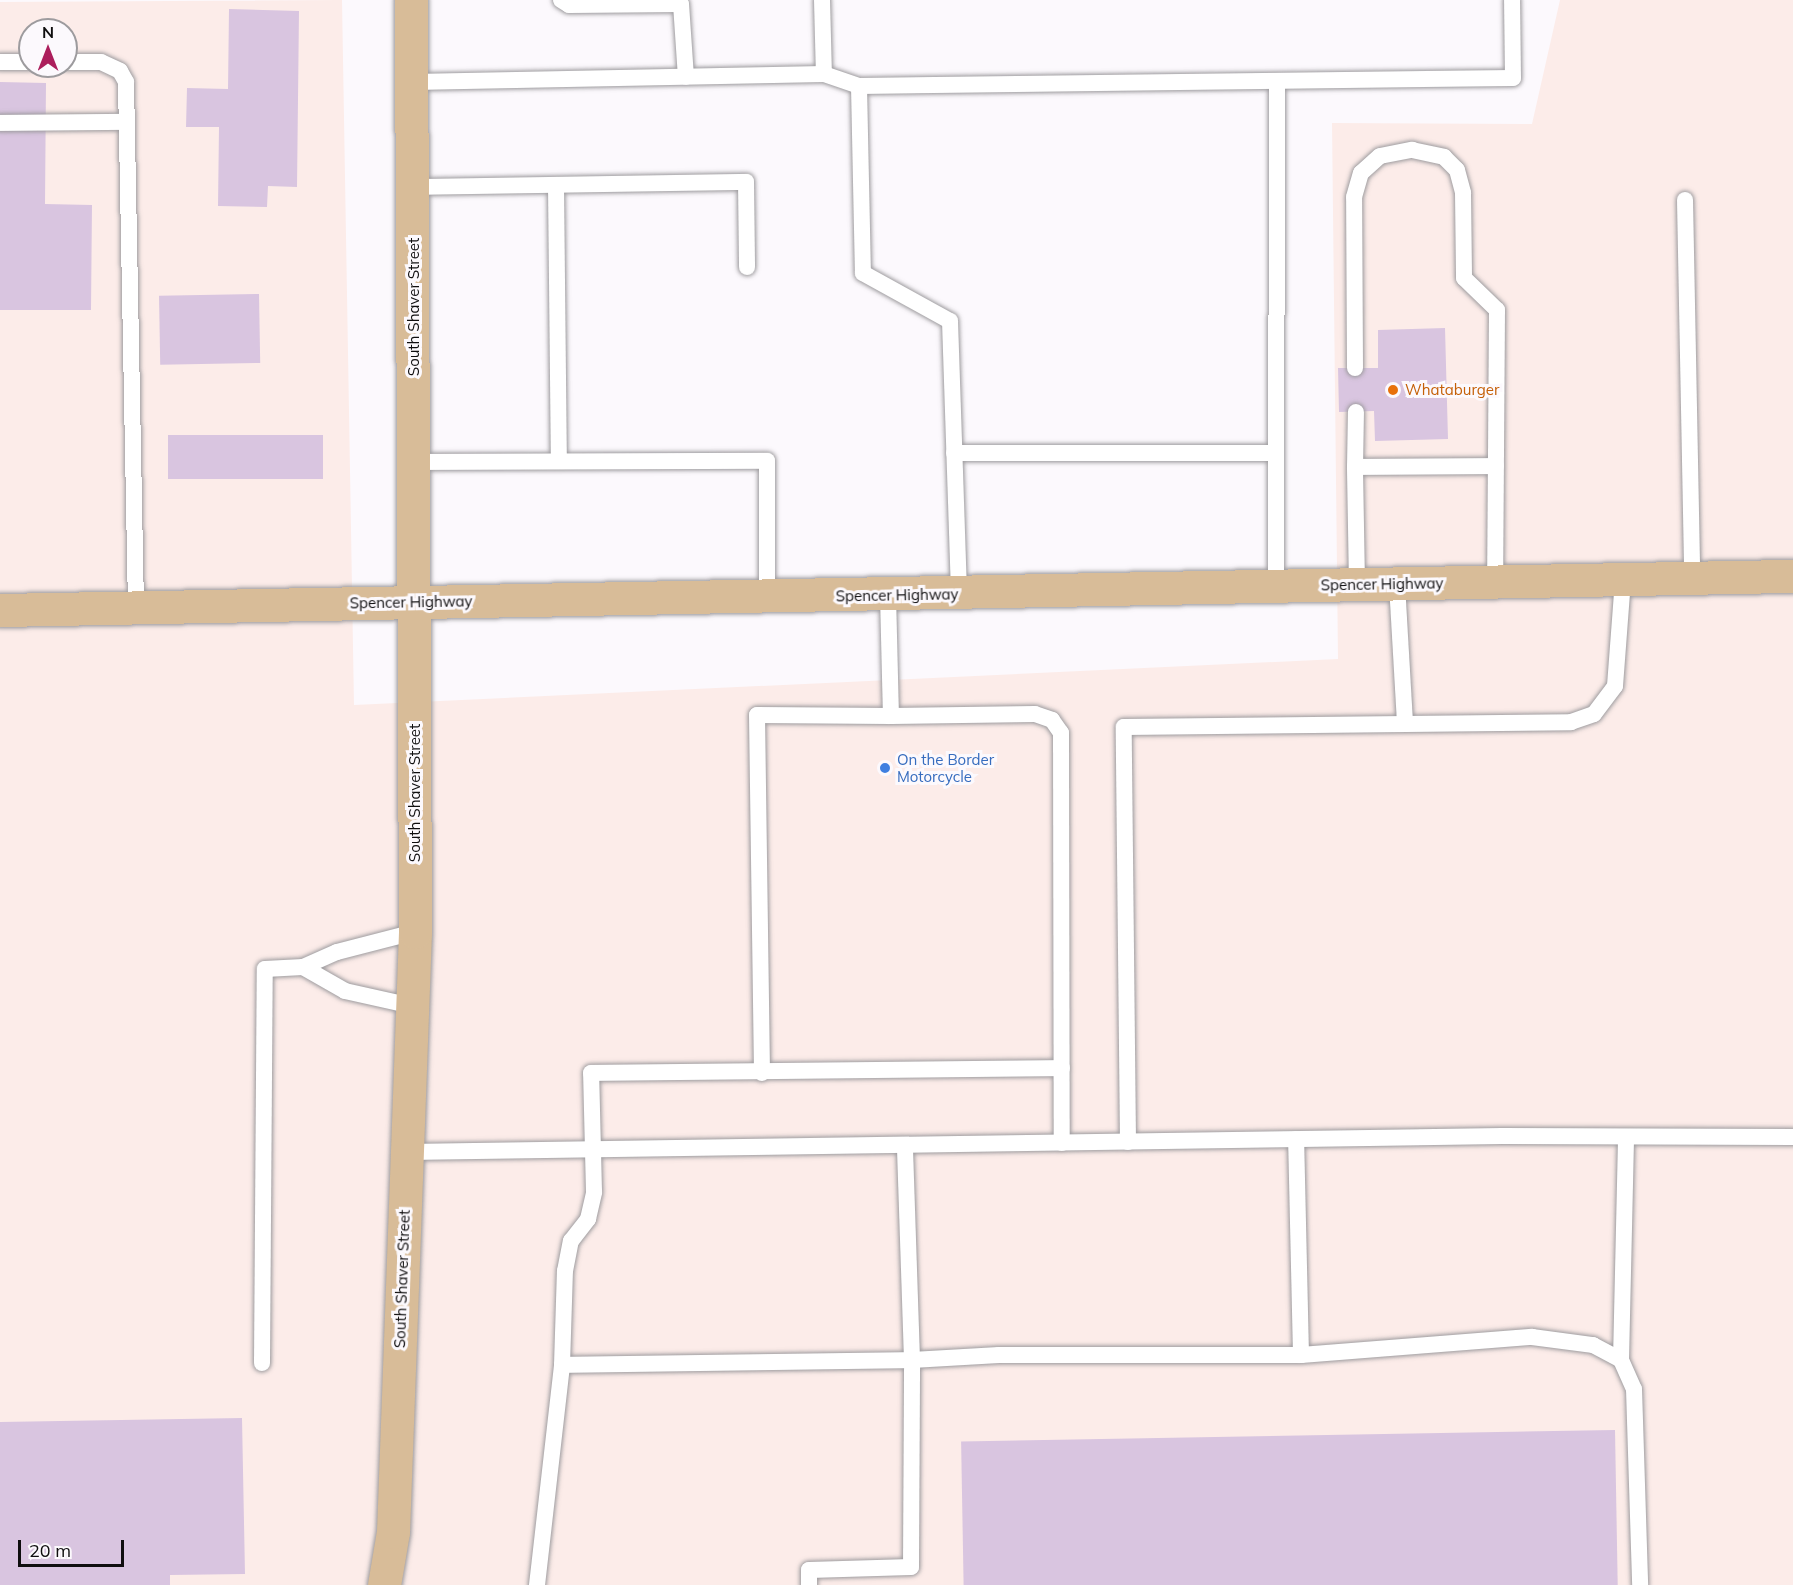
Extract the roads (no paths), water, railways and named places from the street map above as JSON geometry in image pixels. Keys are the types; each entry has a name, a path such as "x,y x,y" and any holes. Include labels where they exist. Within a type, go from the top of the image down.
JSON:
{"main road":[{"name":"South Shaver Street","path":"384,1585 393,1532 415,932 414,187 411,0"},
{"name":"Spencer Highway","path":"0,610 959,594 1793,576"}],"lane":[{"path":"561,0 569,5 684,2 686,77"},
{"path":"822,0 824,74"},
{"path":"413,82 824,74 859,86 1513,78 1512,0"},
{"path":"0,62 18,62"},
{"path":"78,62 101,62 120,71 126,82 136,607"},
{"path":"1276,586 1277,81"},
{"path":"859,86 863,273 950,321 959,594"},
{"path":"0,123 126,122"},
{"path":"1355,368 1354,197 1361,174 1380,156 1412,150 1444,157 1457,170 1463,192 1464,278 1497,310 1495,582"},
{"path":"414,187 746,182 747,267"},
{"path":"556,185 559,461"},
{"path":"1685,200 1692,578"},
{"path":"1356,412 1356,584"},
{"path":"954,453 1276,453"},
{"path":"414,462 767,460 767,597"},
{"path":"1356,467 1496,466"},
{"path":"1128,1142 1125,727 1571,722 1594,714 1614,686 1623,579"},
{"path":"1397,584 1405,724"},
{"path":"888,595 891,716"},
{"path":"762,1073 757,715 1035,714 1052,720 1061,733 1062,1143"},
{"path":"262,1363 265,969 303,967 337,952 415,932"},
{"path":"303,967 345,991 412,1006"},
{"path":"537,1585 562,1365 565,1271 571,1241 588,1219 594,1192 591,1149 591,1073 762,1073 1062,1068"},
{"path":"1626,1137 1621,1360 1634,1389 1640,1585"},
{"path":"407,1152 1296,1139 1793,1137"},
{"path":"1296,1139 1301,1355"},
{"path":"810,1585 809,1570 911,1567 912,1360 905,1145"},
{"path":"562,1365 912,1360 999,1355 1301,1355 1532,1337 1593,1345 1621,1360"}],"place":[{"name":"Whataburger","path":"1393,390"},
{"name":"On the Border Motorcycle","path":"885,768"}]}
